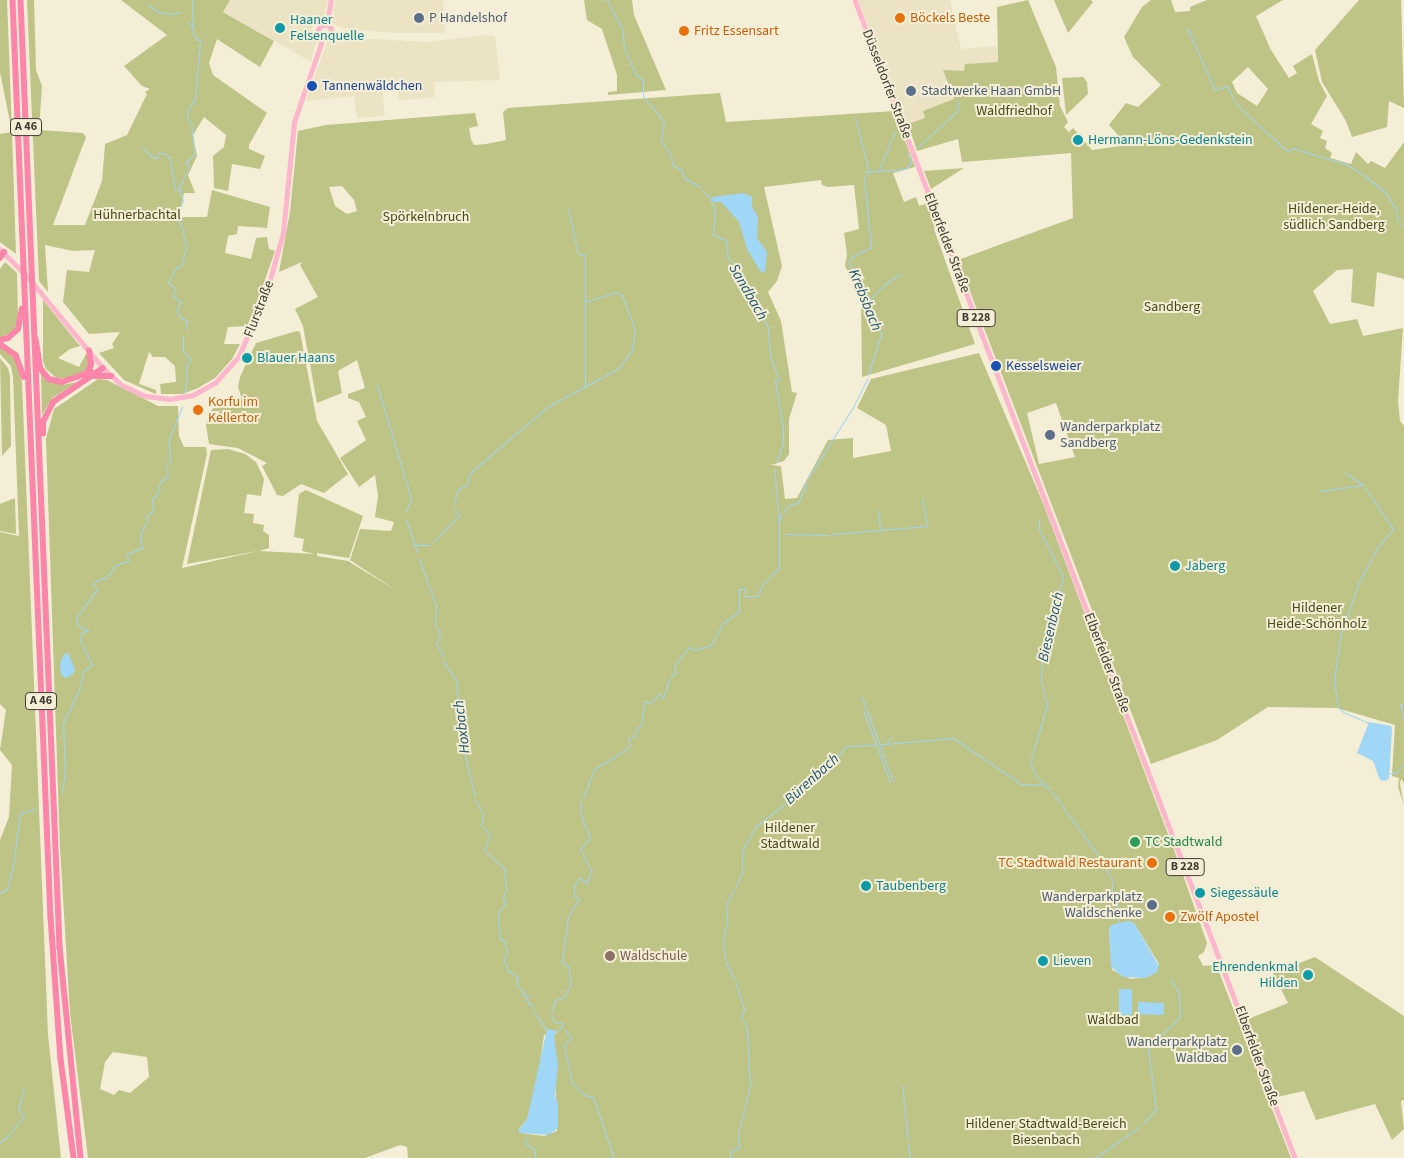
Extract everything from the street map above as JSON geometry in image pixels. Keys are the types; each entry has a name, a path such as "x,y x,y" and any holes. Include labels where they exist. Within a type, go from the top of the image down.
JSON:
{"highway":[{"name":"A 46","path":"13,0 51,917 61,1059 74,1158"},
{"name":"A 46","path":"21,0 61,964 82,1158"},
{"path":"0,258 2,251"},
{"path":"0,340 8,338 18,329 24,299"},
{"path":"34,335 39,344 41,369 49,378 62,382 100,374 111,376"},
{"path":"0,344 19,360 29,398"},
{"path":"88,376 91,365 90,351"},
{"path":"40,453 43,422 48,408 58,397 102,367"}],"main road":[{"path":"327,24 331,0"},
{"name":"Düsseldorfer Straße","path":"855,0 919,169"},
{"path":"322,24 327,24 332,29 331,35 322,38 318,30 322,24"},
{"name":"Flurstraße","path":"2,251 111,376 146,396 182,398 215,383 239,356 267,290 278,254 294,122 322,38"},
{"name":"Elberfelder Straße","path":"919,169 1295,1158"}],"shaded area":[{"path":"230,0 328,0 323,18 315,21 311,29 316,42 311,62 223,11"},
{"path":"335,0 443,0 445,33 393,33 341,28 332,23"},
{"path":"858,0 950,0 961,49 997,46 998,62 965,64 964,71 945,82 954,99 923,111 925,118 908,124"},
{"path":"482,35 495,36 500,80 434,82 435,97 399,100 398,91 383,92 384,116 357,118 354,96 306,101 327,42 334,37 430,42"}],"green space":[{"path":"0,0 7,0 12,132 0,72"},
{"name":"Hühnerbachtal","path":"27,0 34,0 36,70 42,86 39,130 83,133 86,137 53,225 85,225 102,181 105,144 127,135 147,94 145,92 150,89 142,86 124,66 167,35 121,0 230,0 223,12 274,41 260,67 217,39 209,63 213,75 267,113 249,145 249,149 265,156 260,169 232,164 228,191 214,188 213,156 224,147 226,135 204,117 193,135 197,156 188,175 195,193 184,193 179,217 207,217 212,190 270,207 267,228 238,226 237,234 228,236 225,253 251,259 256,238 267,237 269,249 275,251 249,326 228,327 224,344 240,344 232,359 215,378 198,388 183,394 161,394 160,384 176,382 175,366 165,357 153,357 149,352 139,384 156,390 156,394 124,380 99,353 114,348 112,344 120,332 89,334 63,302 67,270 89,272 95,250 73,251 45,245 48,292 39,281"},
{"path":"584,0 632,0 634,15 666,90 608,95 608,92 617,91 617,75 602,29 587,20"},
{"path":"1028,0 1056,67 1060,106 1068,122 1064,127 1069,132 1073,128 1092,150 1127,145 1109,125 1126,103 1138,107 1161,85 1133,57 1124,37 1142,7 1151,0 1171,0 1175,12 1190,11 1190,7 1207,0 1283,0 1256,16 1271,50 1289,78 1297,73 1293,66 1312,54 1319,81 1327,96 1311,124 1323,131 1320,138 1327,141 1325,148 1332,153 1330,158 1351,164 1356,152 1368,164 1371,161 1385,168 1404,142 1404,279 1377,272 1374,307 1351,302 1353,269 1337,270 1313,291 1330,324 1357,319 1363,336 1403,328 1398,401 1400,421 1404,426 1404,783 1401,779 1400,784 1404,805 1398,787 1399,778 1392,776 1395,725 1337,708 1268,707 1217,740 1151,764 958,260 1073,218 1071,153 962,162 958,139 917,151 908,124 925,118 923,111 954,99 943,70 964,71 965,64 998,62 997,7","holes":["1248,67 1268,89 1257,106 1237,93 1232,82","1056,403 1075,457 1039,464 1027,413"]},
{"path":"1054,0 1091,0 1093,2 1068,33"},
{"path":"1359,0 1401,0 1404,108 1389,101 1387,127 1352,137 1346,121 1322,82 1315,50"},
{"path":"1083,77 1087,82 1088,94 1066,115 1062,78"},
{"name":"Hildener Stadtwald","path":"720,93 726,122 894,111 915,167 893,173 904,202 916,197 919,206 928,203 936,223 934,229 975,344 862,377 861,298 845,266 847,254 844,233 859,229 854,185 828,187 822,185 821,180 764,187 782,266 777,281 768,292 781,321 792,392 797,393 789,419 789,454 784,461 771,465 781,466 785,499 797,498 828,440 853,438 853,458 891,451 886,425 857,408 871,379 979,353 1043,503 1177,858 1207,943 1204,952 1198,956 1203,966 1215,965 1219,972 1291,1158 408,1158 407,1147 400,1145 365,1158 88,1158 70,1013 60,848 46,439 54,409 98,379 107,380 158,406 178,406 179,436 184,447 206,447 207,454 182,568 258,551 187,564 211,450 228,449 245,454 256,462 264,479 261,496 247,494 244,513 254,514 253,523 264,525 263,531 269,535 269,548 259,551 315,554 302,551 304,539 294,537 299,494 306,490 363,516 349,558 317,553 317,556 348,561 397,591 350,560 360,529 391,531 394,522 375,517 378,496 375,475 359,487 340,458 366,440 357,421 366,417 359,402 348,398 348,394 365,388 357,360 338,371 342,393 317,403 303,326 295,309 318,297 300,265 302,262 279,272 290,212 298,131 326,125 475,113 478,126 469,128 471,139 474,145 486,144 506,140 503,112 508,108","holes":["342,186 354,200 357,211 347,214 335,206 329,187","1128,921 1134,923 1159,964 1148,977 1131,979 1112,970 1109,932","557,1032 554,1036 557,1131 544,1136 520,1133 519,1129 527,1119 538,1077 544,1035","113,1052 147,1057 149,1077 130,1093 119,1090 114,1095 100,1089 105,1062"]},
{"path":"12,132 16,254 0,242 0,134"},
{"path":"964,168 931,189 924,171"},
{"path":"5,262 17,273 18,322 12,332 0,338 0,269"},
{"path":"43,300 80,346 70,349 58,358 79,367 86,354 90,360 88,368 81,376 58,379 46,369 43,361"},
{"path":"297,331 300,332 317,421 348,474 324,493 301,484 283,496 277,495 262,466 267,463 238,448 209,444 206,425 212,409 242,399 238,387 240,377 256,343"},
{"path":"0,347 14,356 22,382 48,1035 61,1158 0,1158 0,840 9,817 12,765 0,750 6,710 0,704 0,532 19,536 13,377 11,366 0,354"},
{"path":"0,358 8,368 10,376 11,446 2,456"},
{"path":"41,373 61,385 78,382 52,398 42,415"},
{"path":"15,498 16,534 0,531 0,504"},
{"path":"1315,957 1404,1016 1404,1100 1401,1101 1404,1129 1392,1140 1375,1104 1316,1120 1304,1091 1277,1097 1248,1019 1288,1003 1273,973"}],"water":[{"path":"744,193 752,197 752,207 758,217 757,238 767,252 765,273 760,271 747,249 739,222 721,202 713,202 712,197"},
{"path":"68,653 75,669 73,674 66,678 61,675 60,663 64,654"},
{"path":"1369,722 1391,726 1389,779 1385,781 1380,780 1373,761 1357,753"},
{"path":"1128,921 1134,923 1159,966 1156,973 1145,978 1123,977 1111,967 1109,928 1111,925"},
{"path":"1119,989 1132,989 1132,1015 1119,1015"},
{"path":"1138,1002 1164,1003 1164,1015 1138,1014"},
{"path":"547,1029 557,1031 554,1036 558,1065 555,1096 558,1103 558,1128 549,1135 520,1133 518,1131 527,1119"}],"waterway":[{"path":"186,330 187,321 180,317 177,309 181,302 173,296 175,288 168,283 176,268 181,266 186,247 182,227 175,216 183,201 179,188 189,167 186,162 194,155 191,123 187,119 188,108 195,100 200,40 196,39 193,33 192,0"},
{"name":"Sandbach","path":"607,0 622,28 624,48 636,75 643,80 643,96 664,122 661,141 670,153 673,166 681,169 684,178 700,187"},
{"path":"148,5 158,12 170,14"},
{"path":"171,14 180,12"},
{"path":"188,22 193,27"},
{"path":"1187,28 1215,90 1227,86 1234,100"},
{"name":"Krebsbach","path":"918,147 957,111 959,101"},
{"path":"1236,102 1240,108 1288,152 1292,148 1346,164 1365,176 1386,193 1396,209 1398,222"},
{"path":"855,117 869,172"},
{"path":"879,170 895,131"},
{"path":"142,146 152,157 157,158 159,153 166,154 170,159 175,189 180,190"},
{"name":"Krebsbach","path":"864,172 905,169 911,164 908,153"},
{"name":"Krebsbach","path":"864,176 871,247 851,257 849,262 881,334 868,375"},
{"name":"Sandbach","path":"702,190 710,198 715,212 713,235 726,240 728,258 737,267 753,303 768,327 770,356 779,379 775,381 783,429 783,443 777,462"},
{"path":"454,503 458,489 467,485 470,473 547,407 619,368 633,348 634,327 622,295 616,292 585,302 585,255 578,254 568,208"},
{"path":"868,301 885,284 901,274"},
{"path":"585,302 585,386"},
{"path":"183,336 183,351 191,360 187,364 185,393"},
{"name":"Krebsbach","path":"808,478 852,409 867,379"},
{"name":"Hoxbach","path":"377,385 411,498 406,512"},
{"path":"62,792 65,774 63,723 79,690 83,671 92,665 80,640 82,632 88,631 78,625 76,618 97,589 93,585 96,581 106,578 115,565 128,561 127,554 142,548 140,535 147,520 146,516 153,511 152,499 157,495 160,482 168,476 165,466 170,461 169,439 182,407"},
{"name":"Sandbach","path":"671,676 676,673 674,666 689,647 695,650 711,645 723,623 739,612 739,589 745,589 745,596 757,596 762,585 779,568 779,521 774,468"},
{"path":"1319,491 1363,485 1345,473"},
{"name":"Krebsbach","path":"784,512 788,505 798,503 807,481"},
{"path":"1365,488 1393,529 1377,548 1359,582 1340,637 1334,681 1338,707 1343,712 1369,723"},
{"path":"832,534 927,526 922,498"},
{"path":"433,542 459,515 455,510"},
{"path":"878,510 880,529"},
{"name":"Sandbach","path":"780,520 781,514"},
{"name":"Hoxbach","path":"406,520 417,552"},
{"name":"Biesenbach","path":"1039,520 1039,529 1063,577 1042,653 1041,681 1047,705 1030,762 1036,776 1050,790"},
{"path":"785,534 829,535"},
{"path":"415,545 430,545"},
{"name":"Hoxbach","path":"419,558 436,606 435,626 440,632 437,644 443,657"},
{"name":"Hoxbach","path":"443,660 456,681 466,760 475,796"},
{"name":"Sandbach","path":"583,798 594,769 626,750 630,744 628,739 635,736 636,729 641,726 645,701 652,702 659,694 663,698 670,678"},
{"path":"862,697 893,781"},
{"path":"1404,705 1400,704 1404,721"},
{"name":"Bürenbach","path":"863,710 890,782"},
{"name":"Bürenbach","path":"881,744 885,744 892,737"},
{"path":"885,744 953,738 1021,784 1044,785"},
{"name":"Bürenbach","path":"736,886 742,872 742,851 756,826 794,797 814,774 831,765 846,746 876,745"},
{"path":"1389,773 1396,773 1404,763"},
{"name":"Biesenbach","path":"1052,792 1104,863 1112,882 1112,897"},
{"name":"Hoxbach","path":"475,800 483,814 481,825 490,835 484,850 504,868 506,890 503,898 506,903 498,912 500,939 504,941 507,952 504,960 508,971 518,977 516,984 524,992 522,995 528,996 526,999 533,1008"},
{"name":"Sandbach","path":"552,1011 555,1000 563,998 570,986 569,967 562,963 568,916 579,899 574,896 574,885 580,878 587,883 591,870 580,849 590,838 580,813 581,802"},
{"path":"0,893 7,889 13,866 20,813 35,809"},
{"name":"Bürenbach","path":"734,889 726,905 727,920 723,943 726,963 734,979"},
{"name":"Biesenbach","path":"1117,904 1118,922"},
{"name":"Biesenbach","path":"1144,1123 1156,1109 1148,1047 1179,1018 1179,993 1170,978"},
{"name":"Bürenbach","path":"730,1158 730,1151 739,1148 738,1134 750,1086 747,1028 741,1016 744,1010 736,983"},
{"name":"Hoxbach","path":"533,1011 547,1031"},
{"name":"Sandbach","path":"551,1014 554,1022 562,1023 562,1027 557,1031"},
{"name":"Sandbach","path":"565,1030 571,1038 564,1045 572,1083 584,1095 593,1097 614,1158"},
{"path":"902,1085 908,1141"},
{"path":"0,1142 8,1136 24,1116 18,1110 24,1088"},
{"name":"Biesenbach","path":"1095,1158 1139,1127"},
{"name":"Hoxbach","path":"526,1138 526,1144 535,1149 535,1158"},
{"path":"908,1144 910,1158"}],"place":[{"name":"P Handelshof","path":"419,18"},
{"name":"Böckels Beste","path":"900,18"},
{"name":"Haaner Felsenquelle","path":"280,28"},
{"name":"Fritz Essensart","path":"684,31"},
{"name":"Tannenwäldchen","path":"312,86"},
{"name":"Stadtwerke Haan GmbH","path":"911,91"},
{"name":"Hermann-Löns-Gedenkstein","path":"1078,140"},
{"name":"Blauer Haans","path":"247,358"},
{"name":"Kesselsweier","path":"996,366"},
{"name":"Korfu im Kellertor","path":"198,410"},
{"name":"Wanderparkplatz Sandberg","path":"1050,435"},
{"name":"Jaberg","path":"1175,566"},
{"name":"TC Stadtwald","path":"1135,842"},
{"name":"TC Stadtwald Restaurant","path":"1152,863"},
{"name":"Taubenberg","path":"866,886"},
{"name":"Siegessäule","path":"1200,893"},
{"name":"Wanderparkplatz Waldschenke","path":"1152,905"},
{"name":"Zwölf Apostel","path":"1170,917"},
{"name":"Waldschule","path":"610,956"},
{"name":"Lieven","path":"1043,961"},
{"name":"Ehrendenkmal Hilden","path":"1308,975"},
{"name":"Wanderparkplatz Waldbad","path":"1237,1050"}],"park label":[{"name":"Waldfriedhof","path":"1014,111"},
{"name":"Spörkelnbruch","path":"426,217"},
{"name":"Hildener-Heide, südlich Sandberg","path":"1334,217"},
{"name":"Sandberg","path":"1172,307"},
{"name":"Hildener Heide-Schönholz","path":"1317,616"},
{"name":"Waldbad","path":"1113,1020"},
{"name":"Hildener Stadtwald-Bereich Biesenbach","path":"1046,1132"}]}
